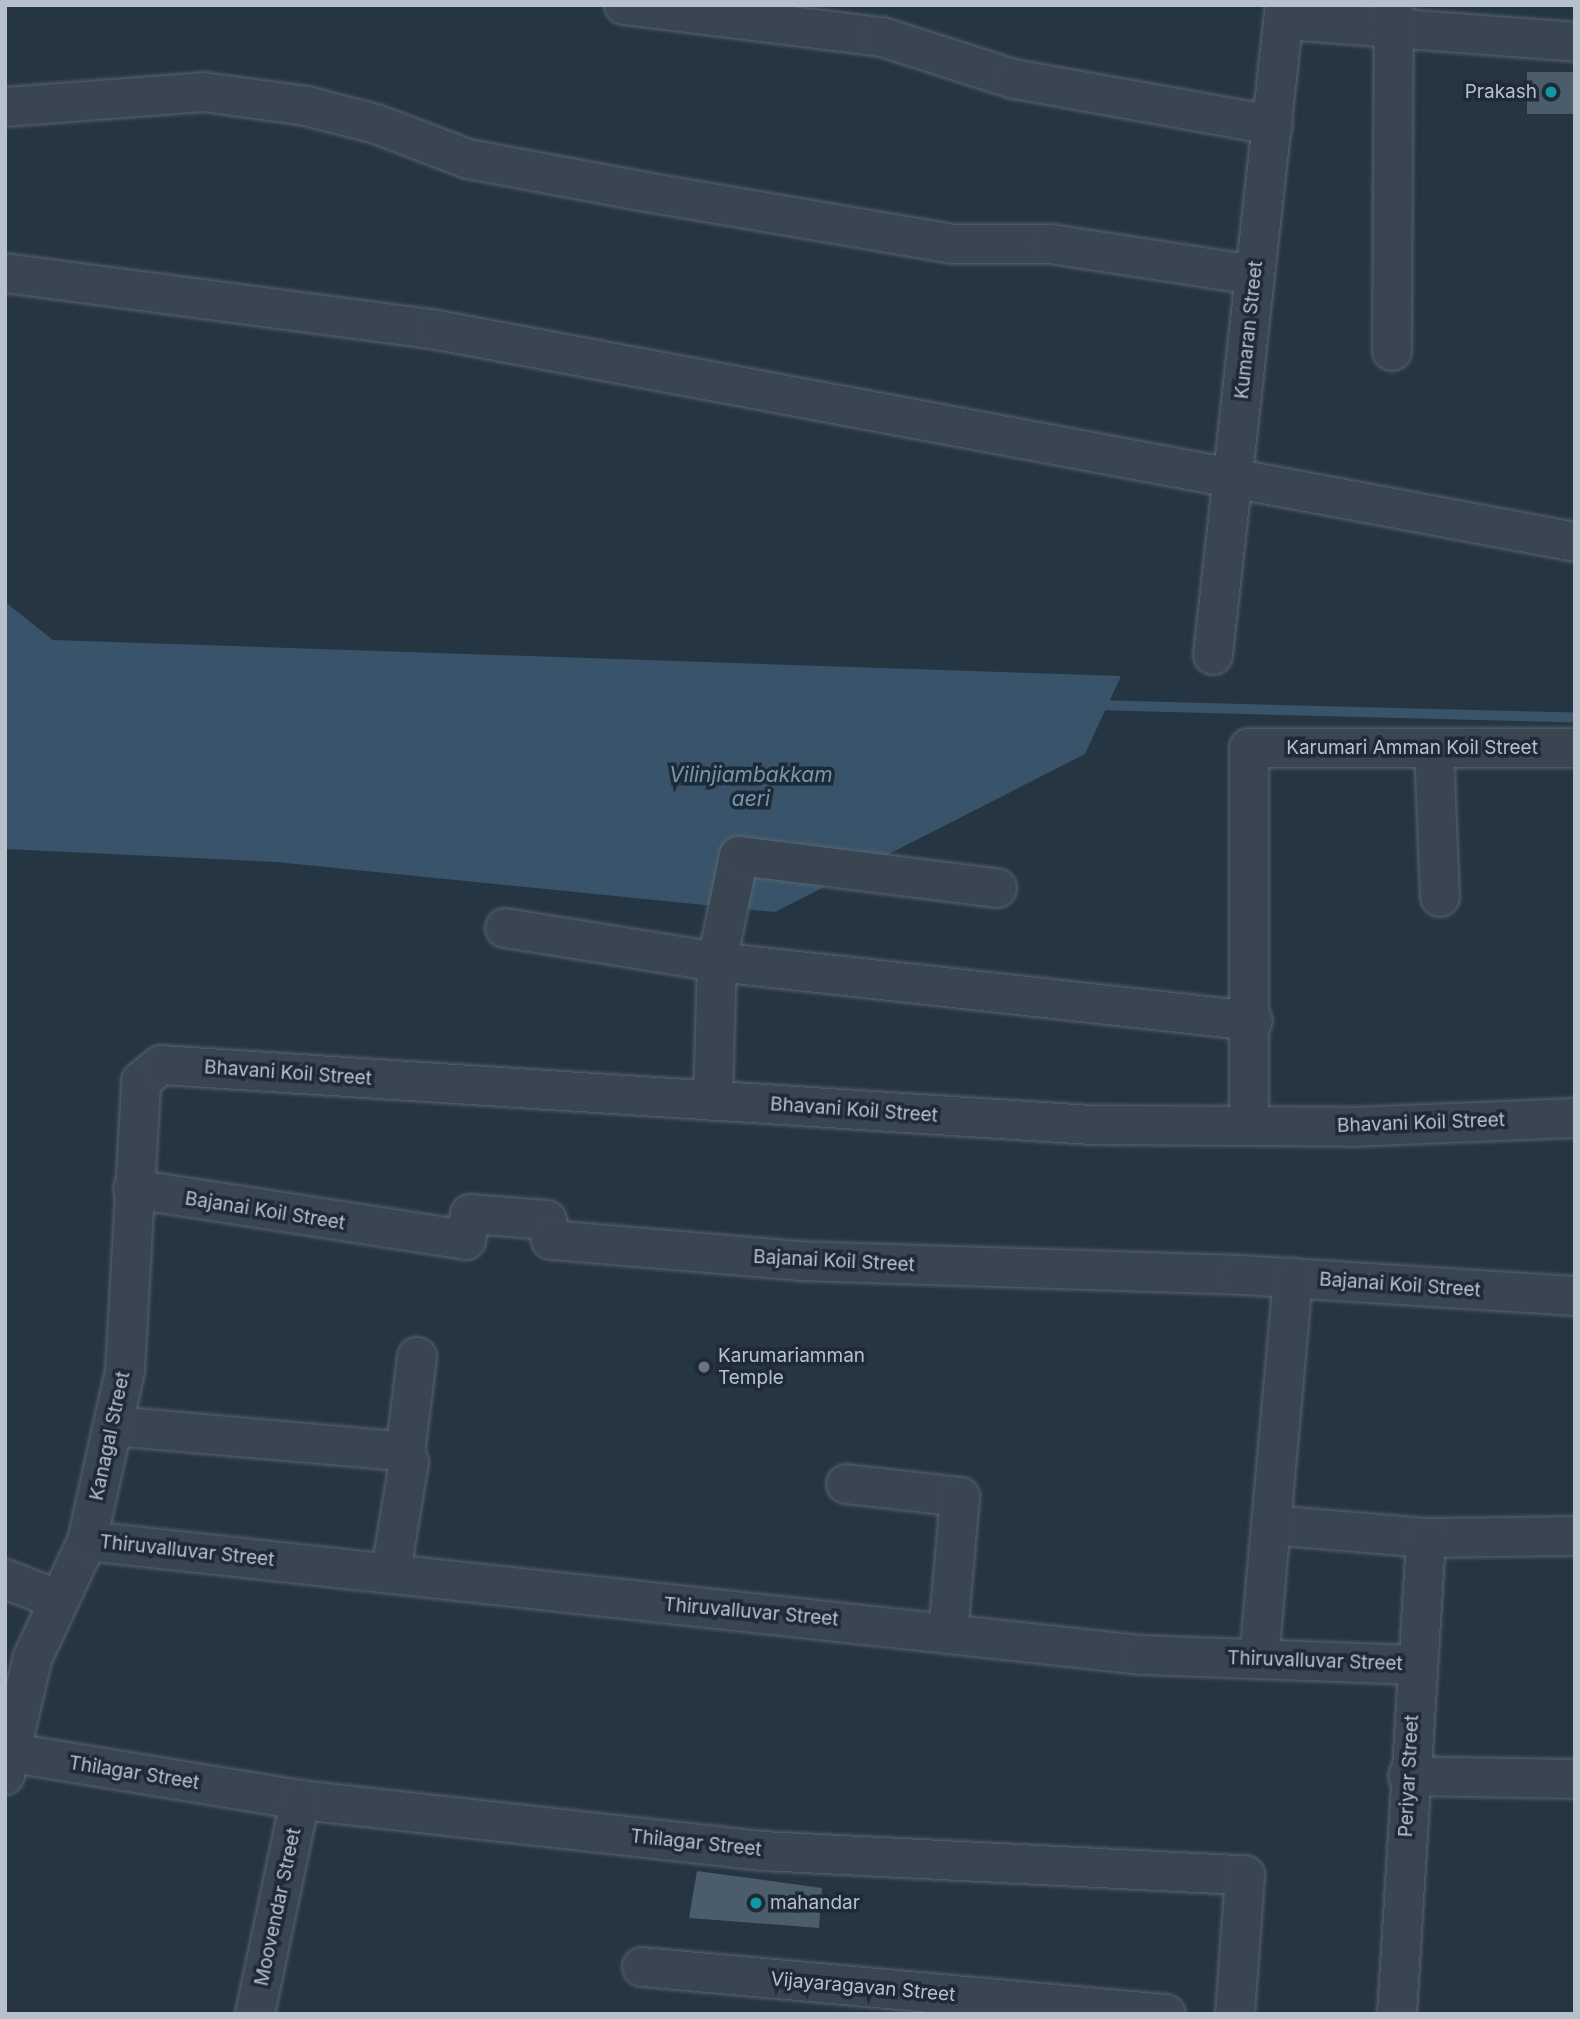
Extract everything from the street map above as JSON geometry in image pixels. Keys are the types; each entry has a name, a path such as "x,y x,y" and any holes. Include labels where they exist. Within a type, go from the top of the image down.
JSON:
{"street":[{"path":"624,5 882,37 1014,79 1273,125"},
{"path":"1285,13 1394,16 1575,42"},
{"name":"Kumaran Street","path":"1213,655 1285,13"},
{"path":"1392,351 1394,16"},
{"path":"5,107 203,92 280,102 376,124 468,159 633,190 952,244 1051,244 1254,275"},
{"path":"5,273 437,330 1234,478 1388,512 1575,542"},
{"name":"Karumari Amman Koil Street","path":"1254,1021 1250,748 1575,748"},
{"path":"1434,748 1440,897"},
{"path":"713,1101 717,962 734,862 749,853 997,888"},
{"path":"505,928 717,962 1254,1021 1250,1126"},
{"name":"Bhavani Koil Street","path":"141,1081 161,1065 1092,1125 1250,1126 1575,1118"},
{"name":"Kanagal Street","path":"9,1764 33,1657 87,1541 125,1371 141,1081"},
{"name":"Bajanai Koil Street","path":"134,1189 466,1240 471,1214 547,1220 551,1240 787,1260 1293,1278 1575,1296"},
{"path":"1259,1659 1293,1278"},
{"path":"391,1571 409,1462 405,1455 417,1357"},
{"path":"113,1426 405,1455"},
{"path":"846,1484 960,1497 948,1633"},
{"path":"1271,1525 1426,1538 1575,1536"},
{"name":"Periyar Street","path":"1397,2014 1408,1776 1426,1538"},
{"name":"Thiruvalluvar Street","path":"87,1541 391,1571 542,1594 948,1633 1142,1655 1416,1665"},
{"path":"5,1578 59,1600"},
{"name":"Thilagar Street","path":"9,1764 300,1800 763,1851 1245,1875 1235,2014"},
{"path":"1408,1776 1575,1779"},
{"name":"Moovendar Street","path":"255,2014 300,1800"},
{"name":"Vijayaragavan Street","path":"642,1967 1166,2014"}],"water":[{"name":"Vilinjiambakkam aeri","path":"5,602 53,640 1121,676 1085,754 775,912 276,862 5,849"}],"building":[{"name":"Prakash","path":"1527,72 1575,72 1575,114 1527,114"},
{"name":"mahandar","path":"697,1871 822,1888 819,1928 689,1918"}],"waterway":[{"path":"1093,705 1575,718"}],"place":[{"name":"Prakash","path":"1551,92"},
{"name":"Karumariamman Temple","path":"704,1367"},
{"name":"mahandar","path":"756,1903"}]}
